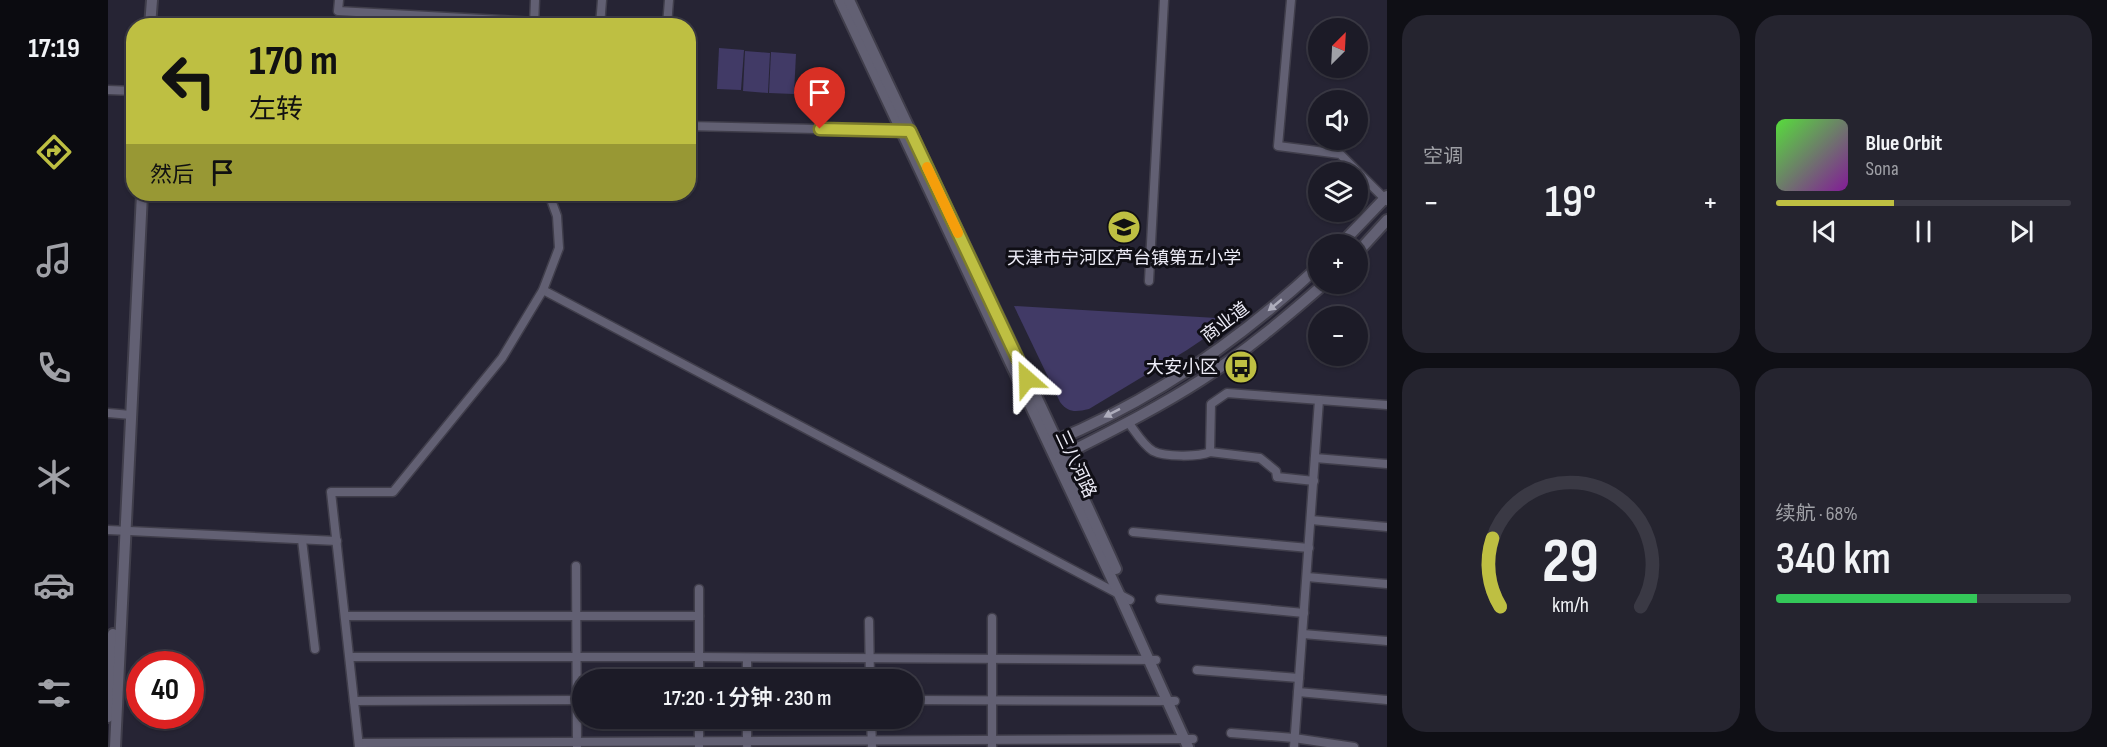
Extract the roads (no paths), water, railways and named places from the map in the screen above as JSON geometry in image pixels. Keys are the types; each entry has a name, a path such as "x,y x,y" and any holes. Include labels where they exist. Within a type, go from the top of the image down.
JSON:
{"street":[{"path":"144,18 145,0"},
{"path":"151,18 152,0"},
{"path":"339,0 338,11 444,18"},
{"path":"534,18 535,0"},
{"path":"601,18 602,0"},
{"path":"668,18 669,0"},
{"name":"三八河路","path":"840,0 906,131 1053,441 1119,594 1191,743"},
{"name":"三八河路","path":"849,0 906,131"},
{"path":"1149,280 1164,0"},
{"path":"1291,0 1278,146 1340,154 1386,198 1351,234"},
{"path":"108,90 126,91"},
{"path":"696,126 906,131"},
{"path":"128,415 135,201"},
{"path":"108,717 117,530 128,415 142,201"},
{"path":"552,201 557,216 559,248 543,290 502,358 393,492 331,492 359,745 1191,743"},
{"path":"1368,241 1387,220"},
{"name":"商业道","path":"1053,441 1113,413 1190,369 1273,307 1308,276"},
{"path":"543,290 1130,600"},
{"name":"商业道","path":"1060,457 1186,389 1241,353 1312,294"},
{"path":"1210,452 1211,404 1227,393 1387,405"},
{"path":"1294,743 1319,400"},
{"path":"108,413 128,415"},
{"path":"1128,422 1153,451 1171,455 1202,455 1210,452 1260,458 1276,471 1277,477 1314,481"},
{"name":"三八河路","path":"1060,457 1130,600 1152,660"},
{"path":"1316,458 1387,464"},
{"path":"1311,520 1387,527"},
{"path":"117,530 337,541"},
{"path":"115,747 117,530"},
{"path":"1133,532 1309,548"},
{"path":"302,540 315,649"},
{"path":"576,566 577,669"},
{"path":"1307,577 1387,584"},
{"path":"699,589 699,669"},
{"path":"1160,599 1304,613"},
{"path":"345,616 699,616"},
{"path":"992,618 992,744"},
{"path":"869,621 869,669"},
{"path":"1303,634 1387,641"},
{"path":"350,657 1152,660"},
{"path":"747,658 747,669"},
{"path":"1197,670 1299,678"},
{"path":"1298,692 1387,700"},
{"path":"354,701 572,700"},
{"path":"923,700 1171,701"},
{"path":"577,745 578,729"},
{"path":"699,729 699,745"},
{"path":"747,729 747,745"},
{"path":"871,729 872,744"},
{"path":"1231,733 1294,743 1354,747"}],"place":[{"name":"天津市宁河区芦台镇第五小学","path":"1124,227"},
{"name":"大安小区","path":"1241,367"}]}
